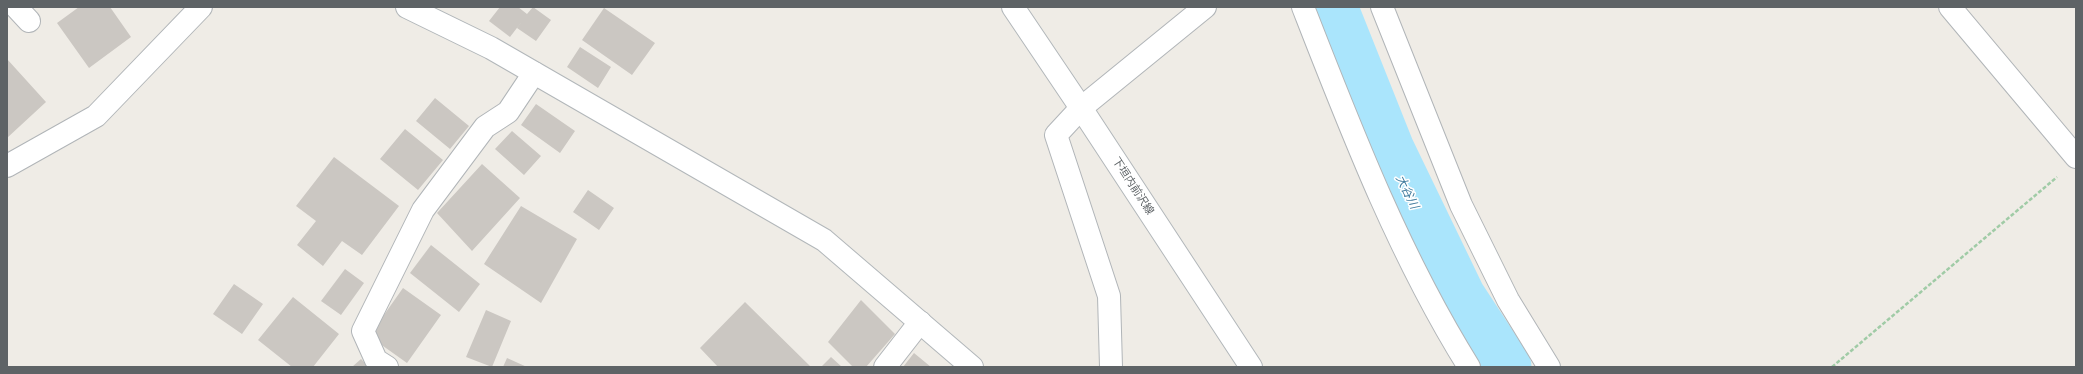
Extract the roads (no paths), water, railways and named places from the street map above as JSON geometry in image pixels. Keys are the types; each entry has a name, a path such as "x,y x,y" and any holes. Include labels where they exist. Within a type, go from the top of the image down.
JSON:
{"street":[{"path":"7,166 96,116 200,7"},
{"path":"407,7 491,48 824,240 972,367"},
{"name":"下垣内前沢線","path":"1013,7 1082,108 1252,367"},
{"path":"1111,367 1109,296 1056,135 1082,108 1205,7"},
{"path":"1303,7 1349,125 1397,234 1454,343 1469,367"},
{"path":"1382,7 1461,205 1508,300 1549,367"},
{"path":"1950,7 2076,157"},
{"path":"387,367 376,360 363,332 423,210 485,127 508,112 534,74"},
{"path":"885,367 920,322"}],"waterway":[{"name":"大谷川","path":"1330,7 1387,150 1458,297 1504,367"}]}
